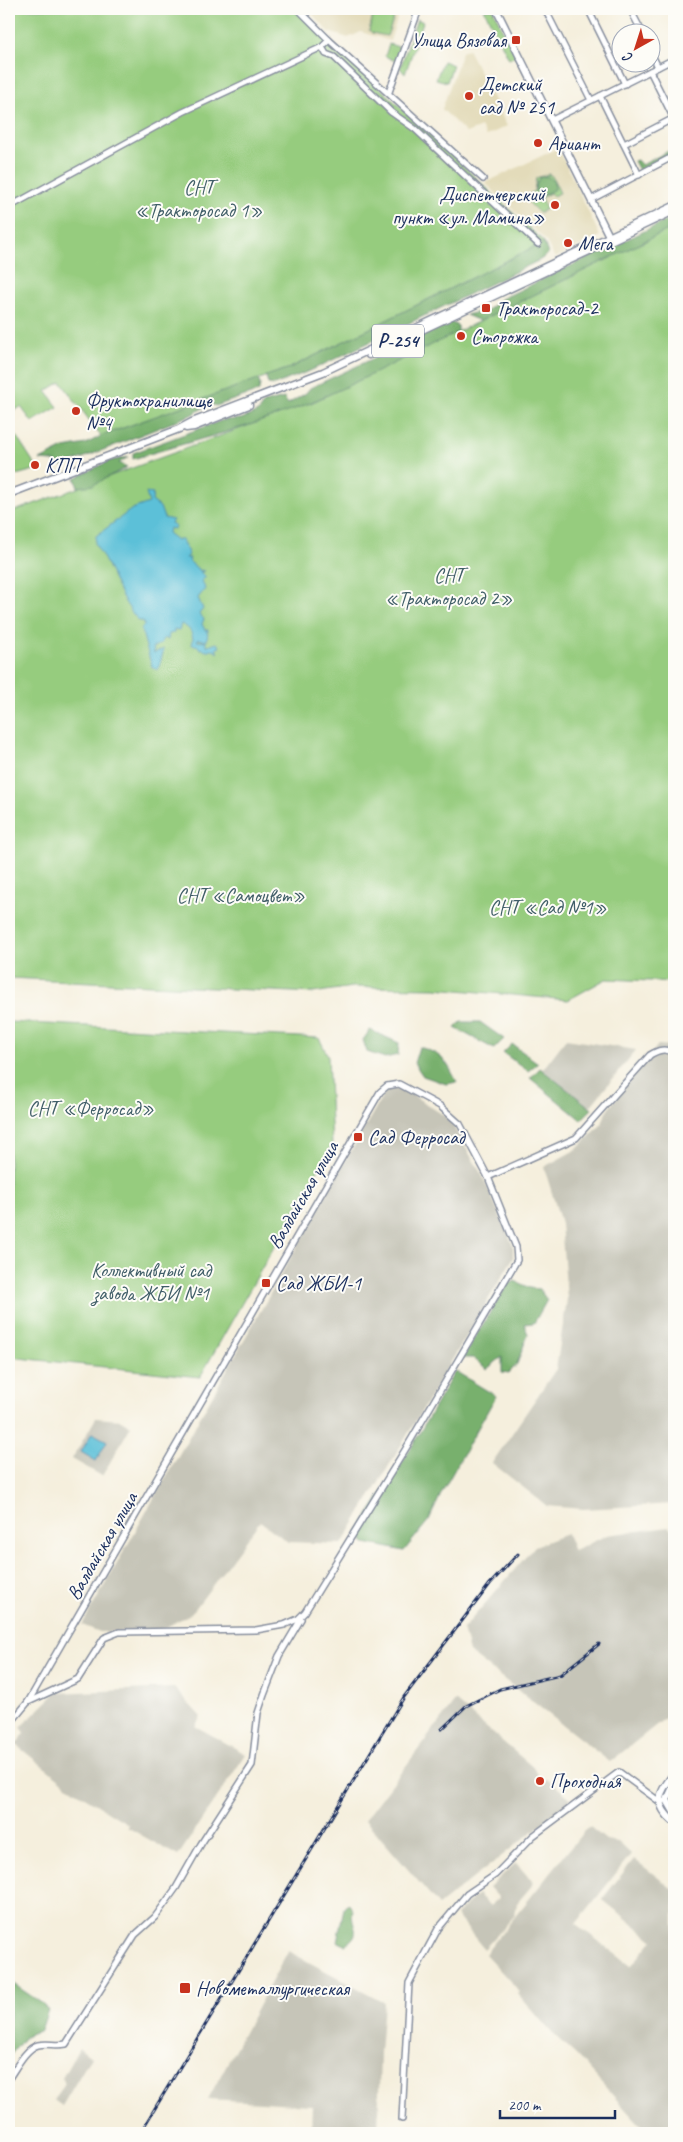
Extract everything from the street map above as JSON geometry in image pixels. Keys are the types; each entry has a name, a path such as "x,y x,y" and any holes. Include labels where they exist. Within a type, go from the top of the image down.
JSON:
{"main road":[{"path":"496,9 611,240"},
{"path":"611,240 674,206"},
{"path":"611,240 674,212"},
{"name":"Р-254","path":"9,494 179,429 194,427 312,380 611,240"},
{"path":"674,1774 664,1787 660,1802 664,1812 674,1822"},
{"path":"674,1785 667,1800 674,1812"}],"street":[{"path":"298,9 329,40 389,92 483,179"},
{"path":"389,92 419,9"},
{"path":"545,9 592,100"},
{"path":"588,9 625,84"},
{"path":"630,9 637,22"},
{"path":"9,207 183,112 322,47 329,40"},
{"path":"322,47 326,54 334,58 391,112 415,129 538,244"},
{"path":"660,66 674,59"},
{"path":"552,120 648,72"},
{"path":"624,144 674,119 650,72"},
{"path":"600,96 639,175"},
{"path":"592,199 674,156"},
{"path":"9,2078 30,2049 37,2045 56,2046 66,2044 135,1936 156,1917 176,1888 201,1844 252,1765 258,1714 279,1656 517,1260 516,1247 488,1177 576,1138 650,1056 657,1051 666,1049 674,1053"},
{"name":"Валдайская улица","path":"28,1702 380,1092 387,1086 400,1084 440,1106 460,1124 488,1177"},
{"path":"9,1725 28,1702 78,1679 104,1638 119,1632 256,1630 284,1625 298,1619 305,1612"},
{"path":"402,2119 409,1983 446,1916 467,1894 495,1876 533,1836 619,1772 660,1802 667,1800"}],"shaded area":[{"path":"307,9 400,9 390,41 361,32 348,38 329,32"},
{"name":"Детский сад № 251","path":"468,49 507,126 486,136 481,127 466,133 442,109 462,52"},
{"path":"558,148 600,236 555,258 545,240 485,183"},
{"path":"566,1039 636,1050 589,1108 543,1069"},
{"path":"658,1045 670,1046 674,1049 674,1504 583,1509 547,1506 492,1463 556,1369 567,1299 561,1223 544,1167 577,1149 602,1124 606,1112"},
{"path":"403,1089 448,1118 482,1175 513,1246 513,1258 342,1544 288,1542 260,1521 192,1613 159,1631 100,1632 82,1625 386,1090"},
{"path":"96,1418 121,1420 131,1426 102,1476 72,1459"},
{"path":"669,1527 674,1533 674,1711 610,1762 469,1652 463,1629 535,1546 567,1534 574,1551 607,1535"},
{"path":"174,1688 201,1717 195,1726 246,1754 178,1856 127,1827 128,1824 75,1791 16,1745 25,1733 21,1727 56,1693"},
{"path":"455,1701 535,1769 540,1779 543,1781 547,1779 573,1800 439,1905 365,1820"},
{"path":"590,1827 606,1840 618,1842 631,1854 576,1924 631,1966 653,1940 603,1900 603,1898 634,1859 674,1890 674,2133 647,2133 578,2057 552,2033 518,1994 520,1992 485,1954 584,1831"},
{"path":"516,1863 534,1883 517,1903 515,1915 484,1949 456,1915 478,1894 490,1906 499,1898 489,1887"},
{"path":"288,1951 384,2002 380,2053 378,2133 311,2133 312,2105 208,2099"},
{"path":"79,2048 91,2057 62,2106 54,2100 65,2083 62,2078"}],"green space":[{"name":"СНТ «Тракторосад 1»","path":"9,9 296,9 544,242 290,368 101,436 61,382 46,391 58,407 32,422 21,407 9,413"},
{"path":"375,9 397,9 387,36 372,33 369,30"},
{"path":"484,9 493,9 517,55 509,59"},
{"path":"417,19 423,22 405,74 400,68"},
{"path":"389,44 402,48 397,62 385,56"},
{"path":"443,61 453,65 447,82 436,79"},
{"path":"674,148 674,154 640,172 634,161 637,160 642,165"},
{"path":"548,174 552,176 560,193 553,196 550,193 541,198 546,209 539,213 524,198 534,191 536,178"},
{"path":"547,176 554,182 555,189 541,196 535,191 536,184 540,177"},
{"path":"674,217 674,227 480,321 466,315 487,310 501,299"},
{"name":"СНТ «Тракторосад 2»","path":"674,227 674,982 606,979 568,1000 435,988 352,987 313,993 9,978 9,513 313,402"},
{"path":"544,242 548,254 540,260 312,370 274,385 268,384 266,376 290,368"},
{"path":"451,322 458,326 458,332 314,401 247,426 133,459 133,453 223,420 241,419 258,412 264,403 284,398 288,404 306,393 310,388"},
{"path":"258,379 260,384 259,391 216,406 210,404 191,415 63,466 53,461 40,460 64,448 86,444 101,436"},
{"path":"9,425 38,469 9,477"},
{"path":"128,457 119,463 127,467 93,485 78,487 75,478 109,461"},
{"path":"9,1022 319,1038 328,1056 332,1145 200,1377 9,1357"},
{"path":"461,1022 480,1022 504,1039 494,1049 455,1028"},
{"path":"370,1030 399,1043 398,1055 385,1058 367,1052 363,1040"},
{"path":"512,1044 538,1063 528,1071 503,1053"},
{"path":"419,1047 434,1052 443,1059 457,1082 446,1084 423,1076 414,1063"},
{"path":"540,1068 592,1109 581,1120 530,1078"},
{"path":"515,1281 530,1288 539,1289 547,1300 534,1323 524,1324 528,1334 517,1364 509,1373 502,1372 502,1357 487,1369 473,1358 462,1358 507,1285"},
{"path":"455,1371 496,1396 443,1490 429,1520 404,1551 365,1543 357,1532 408,1453"},
{"path":"348,1903 353,1910 352,1916 355,1932 351,1940 345,1945 337,1941 344,1908"},
{"path":"12,1983 40,2002 48,2010 41,2030 25,2037 9,2057 9,1986"}],"water":[{"path":"146,493 153,494 152,501 160,507 164,518 173,520 171,523 175,527 174,529 169,528 168,533 177,540 182,540 189,555 186,558 190,558 189,561 199,570 204,571 200,572 206,577 202,580 205,589 198,598 203,609 199,614 204,619 202,624 205,630 208,630 207,641 198,639 197,641 206,642 208,646 217,643 220,647 216,649 218,653 212,649 205,651 202,648 201,650 197,645 192,645 193,638 191,632 181,624 179,630 174,629 174,633 169,634 168,640 165,638 161,644 153,647 154,653 164,649 158,670 152,667 141,629 144,625 143,621 139,621 126,603 95,544 96,536 132,509 149,503"},
{"path":"92,1433 107,1441 96,1461 81,1452"}],"railway":[{"path":"140,2133 404,1697 490,1584 518,1554"},
{"path":"442,1729 466,1706 500,1689 560,1675 599,1644"}],"place":[{"name":"Улица Вязовая","path":"516,40"},
{"name":"Детский сад № 251","path":"469,96"},
{"name":"Ариант","path":"538,143"},
{"name":"Диспетчерский пункт «ул. Мамина»","path":"555,205"},
{"name":"Мега","path":"568,243"},
{"name":"Тракторосад-2","path":"486,308"},
{"name":"Сторожка","path":"461,336"},
{"name":"Фруктохранилище №4","path":"76,411"},
{"name":"КПП","path":"35,465"},
{"name":"Сад Ферросад","path":"358,1137"},
{"name":"Сад ЖБИ-1","path":"266,1283"},
{"name":"Проходная","path":"540,1781"},
{"name":"Новометаллургическая","path":"185,1988"}],"park label":[{"name":"СНТ «Самоцвет»","path":"241,895"},
{"name":"СНТ «Сад №1»","path":"548,907"},
{"name":"СНТ «Ферросад»","path":"91,1108"},
{"name":"Коллективный сад завода ЖБИ №1","path":"151,1282"}]}
